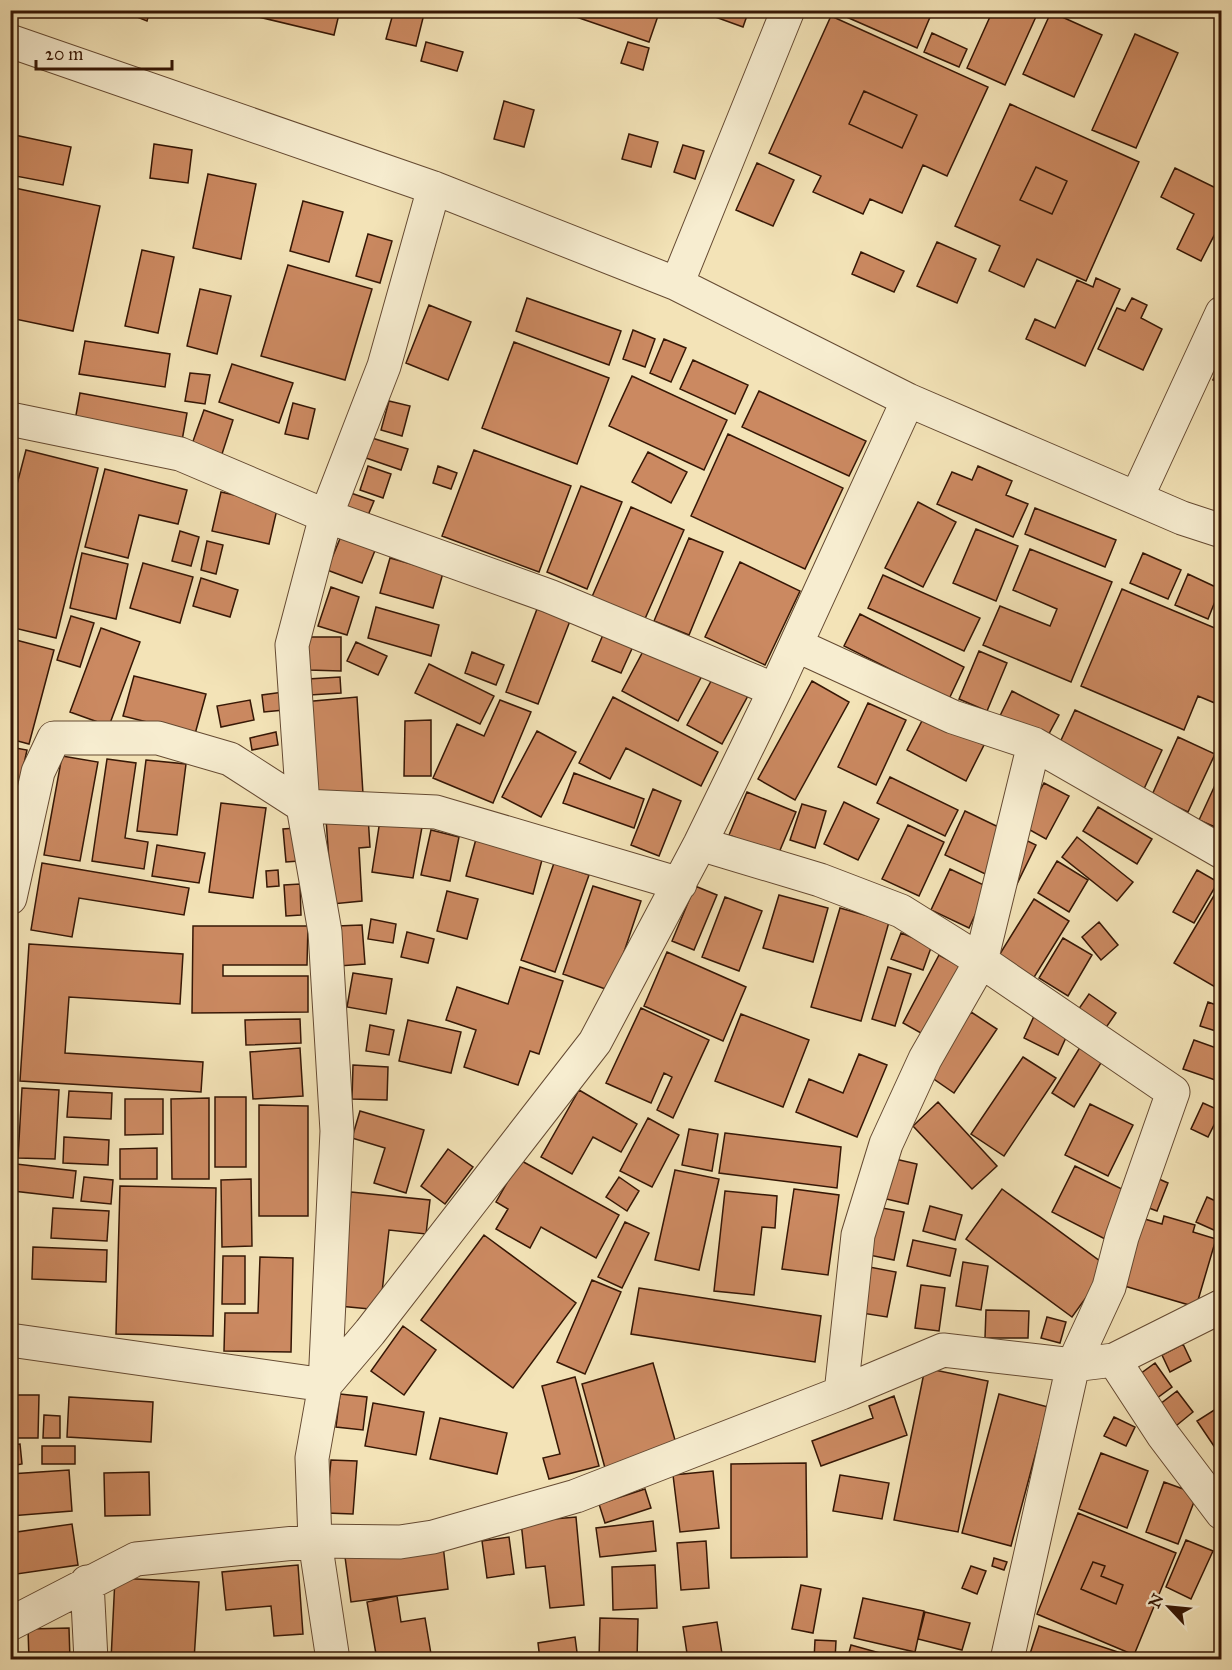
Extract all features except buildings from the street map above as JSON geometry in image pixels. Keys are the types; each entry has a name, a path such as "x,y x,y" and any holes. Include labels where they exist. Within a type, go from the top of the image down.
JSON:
{"street":[{"path":"677,284 788,10"},
{"path":"10,41 434,188 677,284 908,400 1221,531"},
{"path":"333,1659 315,1541 312,1458 325,1385 337,1131 326,933 303,806 291,645 326,516 384,366 434,188"},
{"path":"1137,497 1221,313"},
{"path":"325,1385 370,1332 596,1042 680,884 775,690 908,400"},
{"path":"10,419 180,454 326,516 549,596 775,690"},
{"path":"796,645 952,717 1034,744 1221,852"},
{"path":"10,898 38,772 54,738 158,738 230,759 303,806 436,812 680,884"},
{"path":"840,1393 858,1235 886,1144 926,1059 981,961 1034,744"},
{"path":"700,844 820,880 901,911 981,961 1173,1092 1122,1237 1109,1287 1073,1365 1008,1659"},
{"path":"10,1624 136,1558 315,1541 400,1542 495,1521 576,1496 840,1393 943,1350 1073,1365 1114,1360 1221,1306"},
{"path":"10,1340 325,1385"},
{"path":"1114,1360 1163,1435 1221,1513"},
{"path":"87,1582 91,1659"}]}
